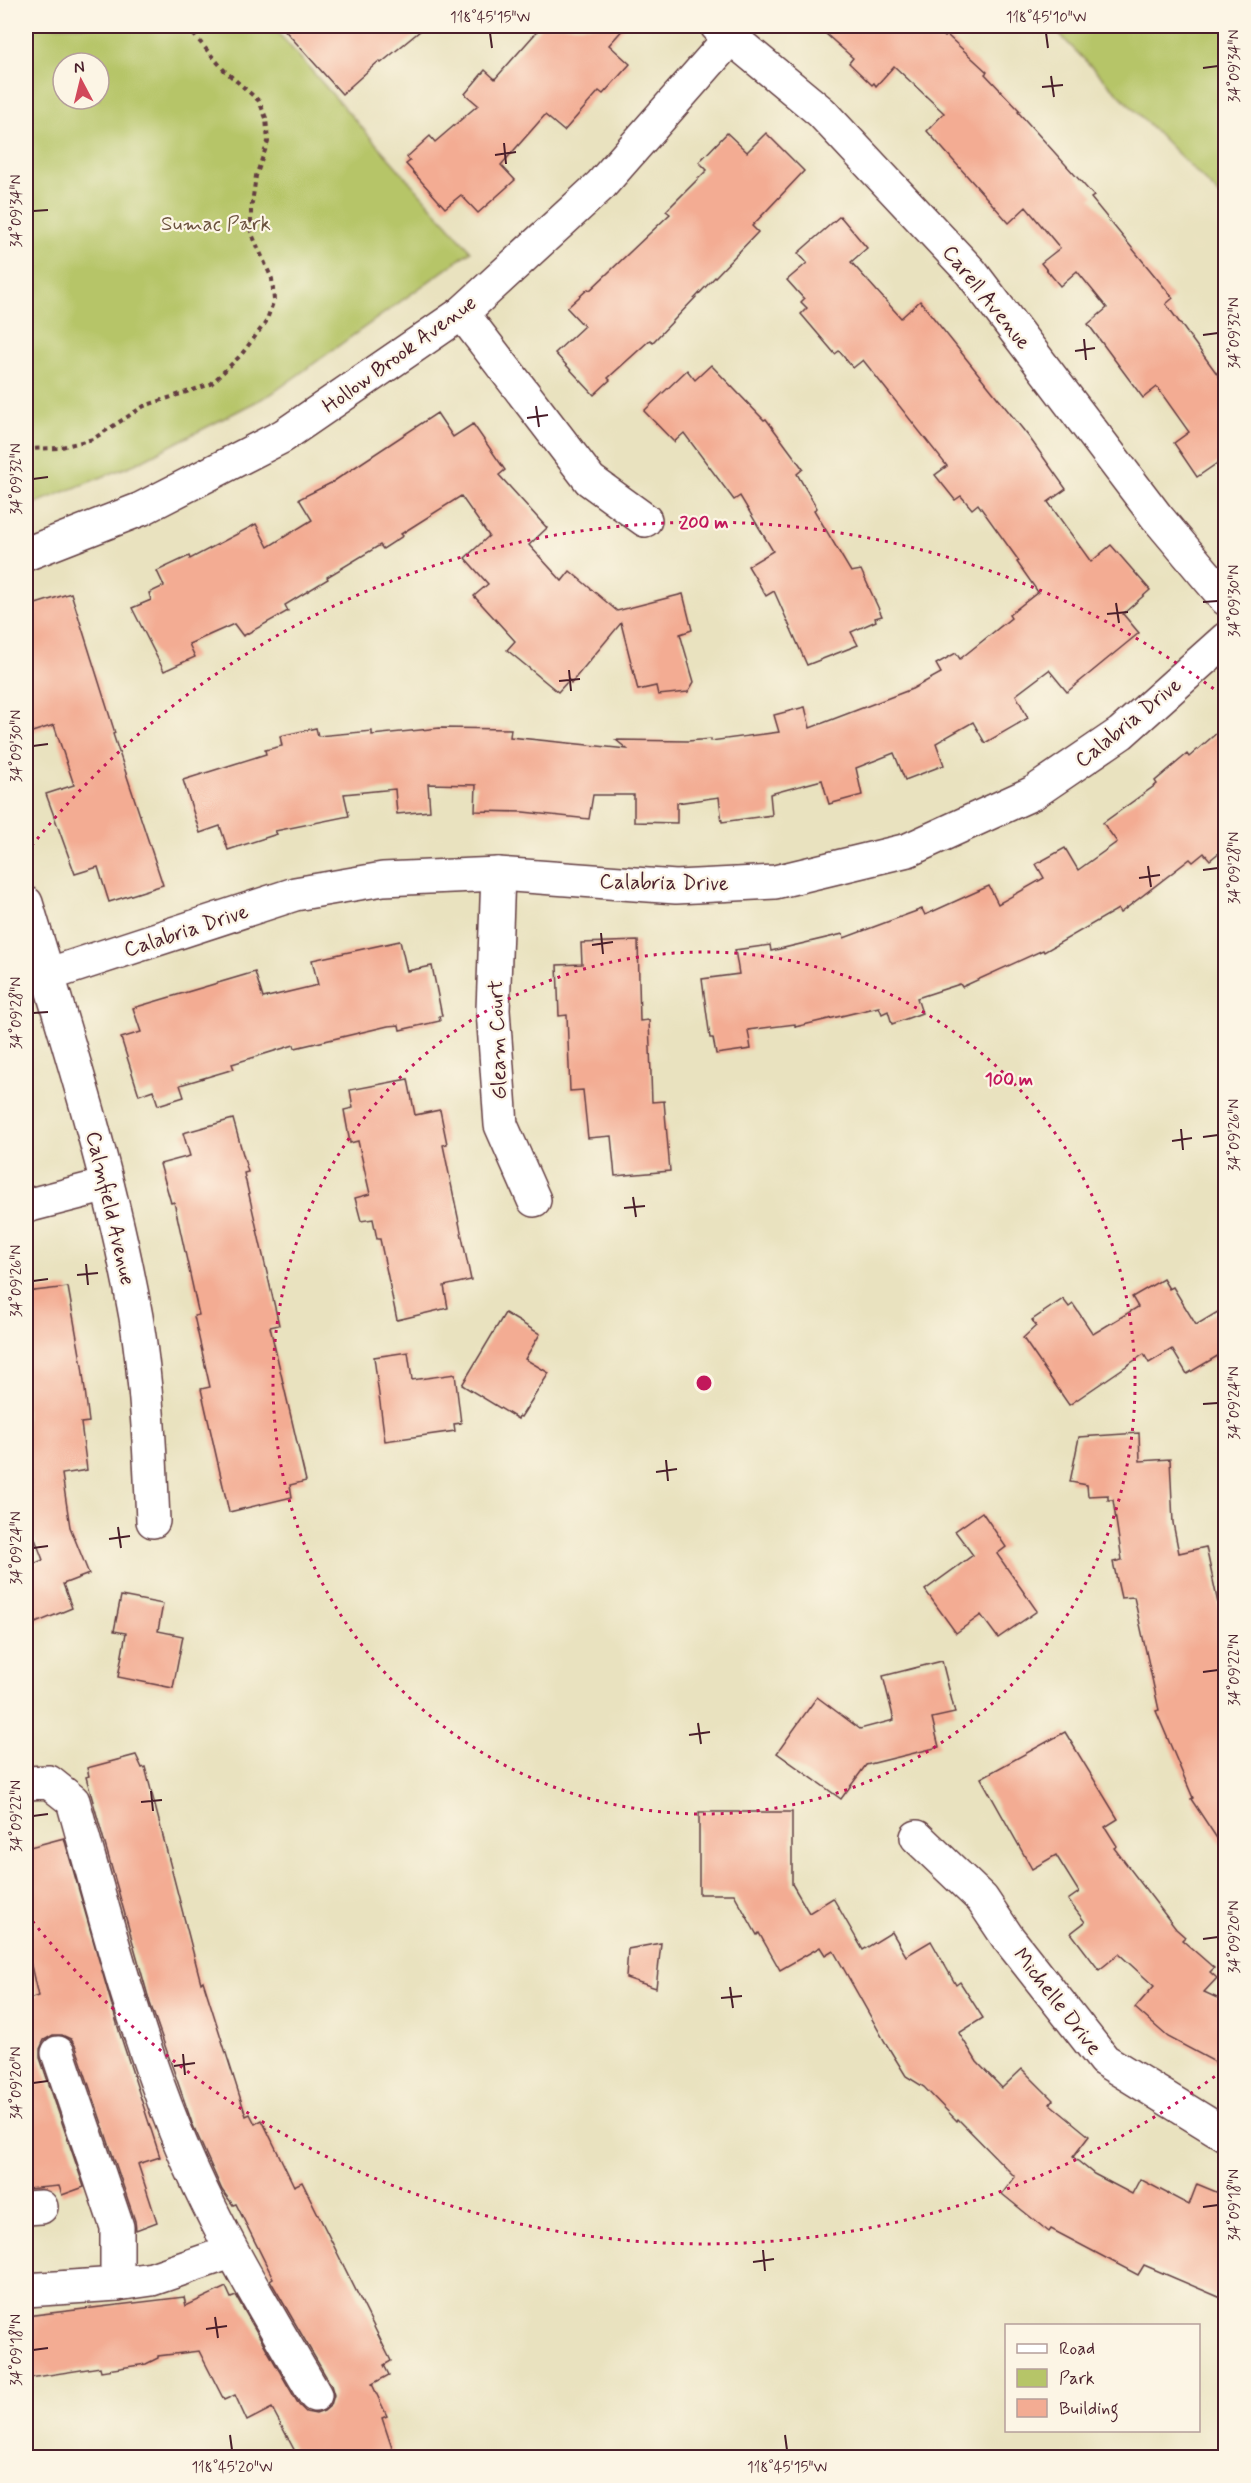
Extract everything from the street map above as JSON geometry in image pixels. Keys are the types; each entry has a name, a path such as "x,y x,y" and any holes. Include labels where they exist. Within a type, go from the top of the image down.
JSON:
{"street":[{"name":"Hollow Brook Avenue","path":"26,554 141,509 283,436 462,313 600,185 724,31"},
{"name":"Carell Avenue","path":"724,31 821,112 971,272 1156,516 1226,599"},
{"path":"462,313 590,480 645,520"},
{"name":"Calabria Drive","path":"48,975 296,894 383,879 498,874 676,887 775,882 908,850 1033,793 1121,733 1226,639"},
{"name":"Gleam Court","path":"498,874 493,1010 501,1125 534,1200"},
{"name":"Calmfield Avenue","path":"26,903 120,1236 136,1319 148,1421 153,1521"},
{"path":"26,1206 107,1185"},
{"path":"26,1783 49,1782 73,1801 124,1987 175,2131 231,2252 315,2395"},
{"name":"Michelle Drive","path":"916,1837 982,1899 1008,1938 1104,2060 1226,2135"},
{"path":"58,2053 117,2227 117,2284"},
{"path":"26,2290 117,2284 152,2279 231,2252"}],"path":[{"path":"26,449 58,448 93,439 144,406 211,384 241,355 266,322 274,300 272,279 251,231 251,210 256,176 268,142 266,117 259,101 224,70 194,35 181,26"},
{"path":"194,35 211,26"}],"green space":[{"name":"Sumac Park","path":"26,26 272,26 471,251 271,394 135,464 26,507"},
{"path":"1051,26 1225,26 1225,201"}],"building":[{"path":"281,26 426,26 381,63 379,61 342,94"},
{"path":"542,26 626,26 609,45 630,64 603,94 599,91 564,131 545,115 501,165 515,180 478,213 461,195 445,208 406,164 410,161 407,157 430,136 435,142 478,105 465,94 485,70 495,79"},
{"path":"817,26 933,26 945,37 947,35 987,72 985,74 1094,196 1091,198 1173,298 1166,304 1226,386 1226,457 1197,477 1174,443 1189,432 1157,387 1143,398 1088,324 1107,308 1077,271 1060,286 1041,263 1060,248 1026,207 1009,223 927,131 944,113 894,66 876,86 874,83 872,85 849,63 853,58"},
{"path":"727,133 747,152 766,133 804,171 752,226 758,232 653,342 650,340 608,378 610,380 594,395 555,353 584,326 567,308 588,289 590,290 670,214 666,211 707,170 699,162"},
{"path":"840,216 867,248 851,262 901,318 920,301 1029,437 1066,489 1048,502 1091,562 1111,545 1150,590 1123,614 1139,633 1067,692 1049,670 1016,695 1028,718 985,743 973,722 936,743 944,765 905,780 894,753 856,768 862,795 829,804 822,780 770,794 772,815 722,822 719,797 677,803 677,823 634,822 634,795 593,795 589,819 523,812 475,811 476,785 428,784 430,811 397,814 395,789 344,794 349,816 275,831 277,834 228,850 220,826 200,833 183,780 266,754 265,750 282,746 280,736 316,728 318,736 372,731 372,735 440,728 511,729 510,737 627,749 616,740 711,739 711,741 779,732 774,715 805,707 810,728 912,689 941,673 936,664 956,653 960,659 1011,618 1009,615 1038,592 978,504 972,509 961,496 955,500 935,475 947,466 863,360 853,368 839,351 835,354 801,314 807,308 801,302 804,299 787,280 807,263 798,253"},
{"path":"711,365 764,420 766,419 803,469 797,474 817,508 814,510 851,572 861,570 882,616 851,632 858,645 807,665 774,591 766,596 748,566 773,551 740,496 734,500 684,433 674,442 644,411 687,370 695,380"},
{"path":"437,413 453,437 473,424 505,470 499,475 547,528 529,545 562,581 570,571 617,611 683,594 692,630 680,634 694,682 688,692 658,695 656,686 638,690 621,623 571,683 569,680 558,692 507,650 515,641 474,596 488,584 465,558 489,536 461,496 401,534 403,536 383,549 380,545 327,577 328,579 285,605 288,611 243,636 234,624 189,644 195,657 164,671 132,608 151,600 149,593 164,586 157,571 189,556 190,559 256,524 268,547 312,520 299,499 331,483"},
{"path":"71,593 115,733 113,734 163,885 109,902 98,867 75,874 46,794 74,785 54,725 26,734 26,607"},
{"path":"1226,725 1226,847 1210,860 1204,853 1193,862 1190,859 1120,913 1118,909 1044,952 1043,950 962,987 960,984 917,998 922,1013 892,1024 888,1011 882,1014 879,1007 795,1027 795,1024 748,1030 751,1049 716,1054 713,1038 710,1038 702,979 739,974 735,950 770,945 771,951 843,934 844,938 922,909 925,915 989,886 998,904 1044,878 1036,864 1065,848 1078,870 1117,842 1103,823 1157,784 1155,781 1187,754 1189,757"},
{"path":"400,941 407,971 432,966 442,1016 439,1016 440,1021 400,1030 399,1025 388,1026 295,1048 294,1045 232,1064 234,1069 180,1085 184,1097 158,1105 153,1090 139,1095 121,1038 141,1032 133,1008 255,972 263,998 318,985 312,960"},
{"path":"638,941 640,1021 649,1020 652,1102 664,1101 670,1171 615,1176 611,1136 588,1138 583,1090 570,1091 567,1015 559,1016 557,965 582,964 581,943"},
{"path":"408,1079 415,1115 440,1110 447,1144 443,1145 471,1280 444,1286 448,1308 397,1320 380,1239 377,1239 373,1219 361,1221 355,1198 370,1194 358,1141 350,1143 344,1110 353,1108 350,1090"},
{"path":"233,1119 248,1172 244,1173 279,1325 270,1327 306,1481 290,1485 292,1497 229,1512 201,1389 210,1387 194,1316 199,1315 174,1202 171,1203 160,1164 190,1156 183,1133"},
{"path":"1163,1279 1169,1289 1173,1287 1196,1325 1226,1307 1226,1351 1187,1374 1172,1349 1149,1363 1144,1354 1069,1405 1023,1338 1036,1326 1032,1320 1063,1299 1069,1307 1073,1304 1093,1334 1138,1307 1132,1297"},
{"path":"68,1287 89,1422 81,1423 87,1470 62,1474 70,1527 89,1574 63,1584 72,1608 26,1627 26,1567 43,1560 26,1515 26,1292"},
{"path":"505,1313 540,1334 525,1359 549,1373 518,1419 462,1385"},
{"path":"408,1352 412,1380 455,1374 461,1423 454,1424 455,1431 385,1441 374,1357"},
{"path":"1139,1433 1140,1461 1170,1459 1173,1523 1179,1553 1206,1547 1226,1641 1226,1852 1191,1799 1193,1798 1156,1711 1159,1710 1134,1597 1121,1598 1113,1562 1122,1560 1113,1500 1108,1500 1108,1495 1088,1496 1087,1485 1070,1482 1079,1437"},
{"path":"982,1512 1006,1547 997,1554 1037,1611 998,1638 981,1615 956,1633 925,1590 973,1555 955,1531"},
{"path":"121,1596 163,1604 158,1631 183,1636 173,1688 118,1677 126,1633 114,1631"},
{"path":"942,1661 955,1713 932,1718 939,1747 866,1765 841,1799 777,1753 817,1697 860,1729 894,1720 883,1676"},
{"path":"1065,1732 1118,1819 1105,1827 1117,1846 1114,1848 1176,1929 1185,1937 1182,1940 1214,1968 1210,1972 1217,1978 1204,1992 1226,2002 1226,2068 1168,2037 1135,2008 1154,1986 1119,1954 1099,1970 1071,1933 1085,1922 1068,1900 1079,1892 1056,1855 1032,1869 981,1778"},
{"path":"136,1755 142,1768 145,1767 201,1983 203,1981 246,2116 250,2114 255,2124 262,2120 294,2186 302,2182 391,2361 384,2365 389,2375 372,2384 387,2416 382,2418 395,2457 298,2457 272,2408 247,2421 235,2395 224,2400 199,2351 158,2356 146,2364 101,2371 100,2367 30,2378 29,2372 26,2373 26,2316 184,2297 186,2306 226,2287 231,2298 236,2296 299,2405 306,2412 316,2414 324,2411 331,2405 334,2395 331,2385 270,2280 273,2278 236,2204 233,2205 222,2190 192,2123 150,2003 86,1777 89,1776 87,1768"},
{"path":"699,1812 792,1812 792,1884 809,1913 833,1898 863,1950 892,1932 906,1956 931,1941 956,1985 960,1982 983,2018 959,2033 977,2062 1002,2088 1022,2069 1053,2100 1050,2104 1089,2136 1073,2157 1094,2174 1132,2194 1140,2179 1189,2205 1197,2184 1226,2196 1226,2300 1144,2265 1138,2275 1051,2229 1049,2232 1002,2194 1015,2177 924,2087 906,2076 833,1950 825,1955 820,1947 780,1970 734,1894 699,1894"},
{"path":"64,1838 120,2034 160,2157 138,2164 157,2222 136,2230 135,2221 76,2047 71,2039 62,2035 53,2035 44,2040 40,2049 40,2058 84,2187 62,2195 59,2186 26,2189 26,2000 38,1996 26,1944 26,1848"},
{"path":"661,1943 656,1988 626,1978 628,1949"}]}
